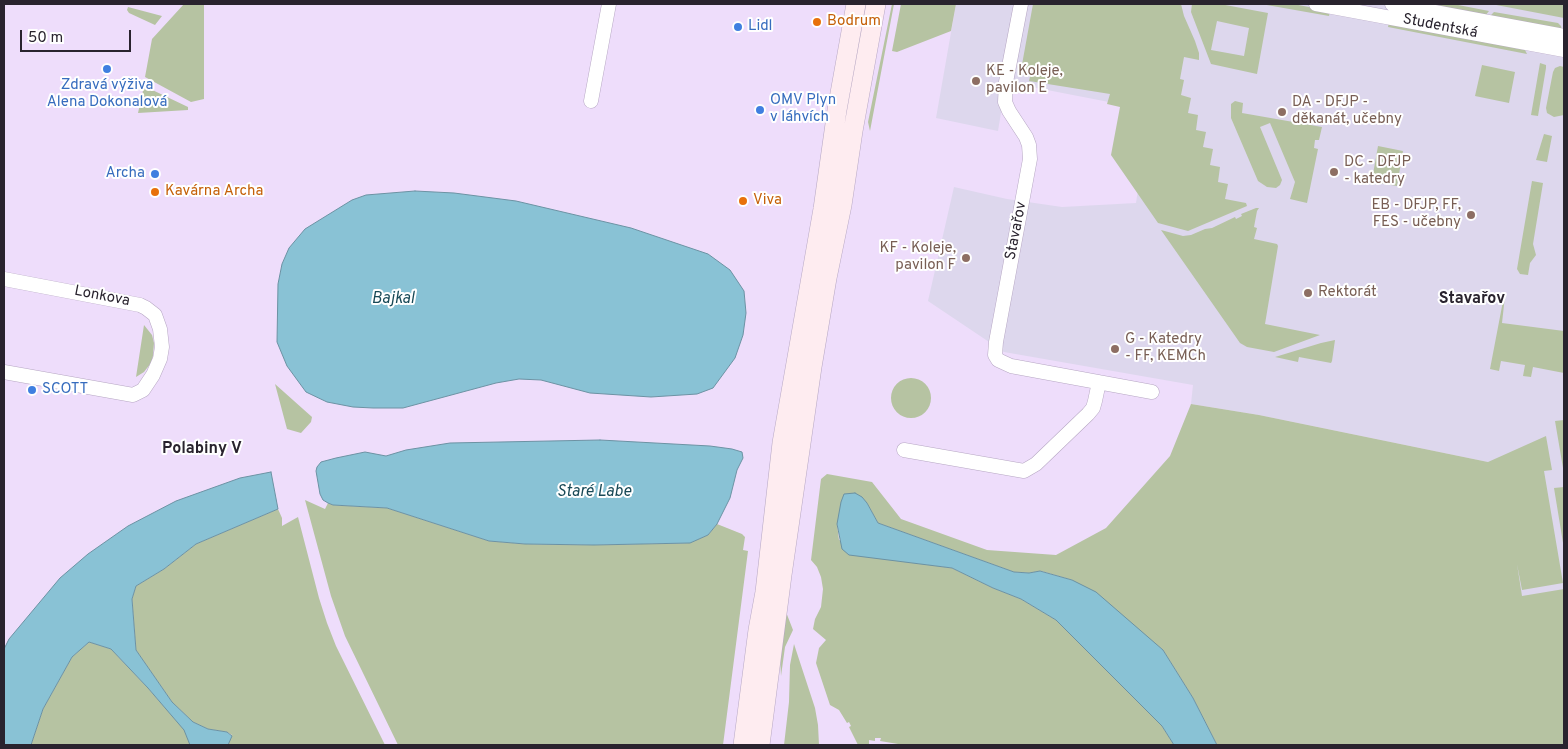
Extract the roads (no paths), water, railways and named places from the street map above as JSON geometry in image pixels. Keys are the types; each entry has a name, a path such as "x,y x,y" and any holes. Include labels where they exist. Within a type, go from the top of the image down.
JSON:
{"main road":[{"path":"743,745 758,630 765,592 782,443 856,4"},
{"path":"760,745 812,367 876,4"}],"street":[{"path":"591,101 609,4"},
{"name":"Stavařov","path":"1021,4 1006,82 1005,102 1026,137 1029,145 1030,159 995,355 998,360 1011,366 1152,392"},
{"name":"Studentská","path":"1316,4 1564,50"},
{"name":"Studentská","path":"1392,4 1564,36"},
{"name":"Lonkova","path":"4,279 140,305 155,315 160,329 162,347 160,359 153,374 143,390 133,395 4,372"},
{"path":"904,450 1024,472 1036,464 1088,414 1093,408 1099,382"}],"water":[{"name":"Bajkal","path":"415,191 454,193 516,201 631,228 708,254 730,270 744,291 746,313 743,335 735,358 713,388 697,394 651,397 590,393 541,380 519,379 496,383 403,408 373,408 353,407 327,402 306,392 287,366 277,342 278,284 282,264 289,248 305,229 352,200 366,195"},
{"name":"Staré Labe","path":"600,440 710,446 742,452 743,458 737,470 730,498 717,524 708,535 690,543 594,545 525,544 489,541 387,508 333,505 328,503 323,500 320,494 316,471 321,462 365,452 386,456 406,450 450,443"},
{"path":"271,472 278,509 196,544 164,569 136,586 132,599 136,650 172,702 193,722 208,729 227,732 232,736 228,745 190,745 184,730 111,649 89,642 72,657 43,709 31,745 4,745 4,649 9,639 60,578 88,554 128,526 176,501 240,478"},
{"path":"855,493 867,503 878,523 1014,572 1029,573 1040,571 1072,580 1096,592 1163,650 1193,698 1217,745 1174,745 1162,726 1056,620 1021,599 952,568 849,555 842,549 837,524 844,494"}],"place":[{"name":"Bodrum","path":"817,22"},
{"name":"Lidl","path":"738,27"},
{"name":"Zdravá výživa Alena Dokonalová","path":"107,69"},
{"name":"KE - Koleje, pavilon E","path":"976,81"},
{"name":"OMV Plyn v láhvích","path":"760,110"},
{"name":"DA - DFJP - děkanát, učebny","path":"1282,112"},
{"name":"DC - DFJP - katedry","path":"1334,172"},
{"name":"Archa","path":"155,174"},
{"name":"Kavárna Archa","path":"155,192"},
{"name":"Viva","path":"743,201"},
{"name":"EB - DFJP, FF, FES - učebny","path":"1471,215"},
{"name":"KF - Koleje, pavilon F","path":"966,258"},
{"name":"Rektorát","path":"1308,293"},
{"name":"G - Katedry - FF, KEMCh","path":"1115,349"},
{"name":"SCOTT","path":"32,390"}],"district":[{"name":"Stavařov","path":"1472,300"},
{"name":"Polabiny V","path":"202,450"}]}
